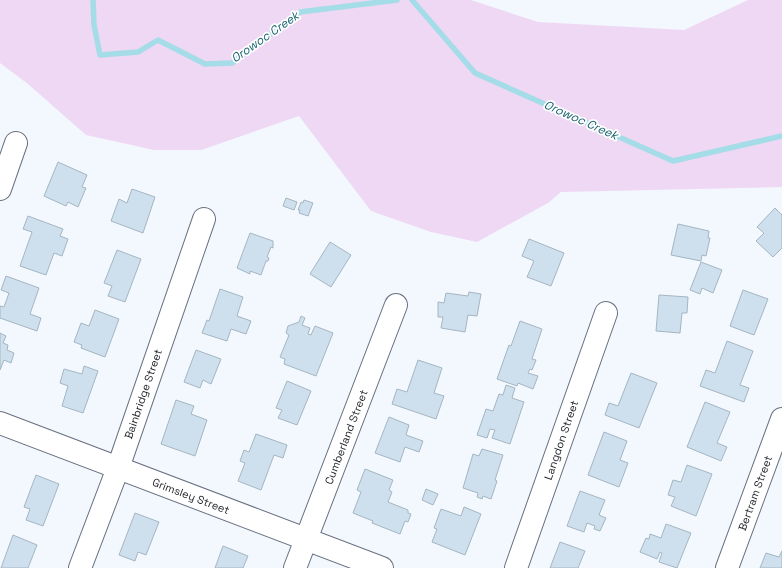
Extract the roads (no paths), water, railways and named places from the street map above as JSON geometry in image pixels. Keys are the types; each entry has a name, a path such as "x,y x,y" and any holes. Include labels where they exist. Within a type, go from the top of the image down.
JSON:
{"street":[{"path":"0,189 16,143"},
{"name":"Bainbridge Street","path":"80,568 118,468 204,219"},
{"name":"Cumberland Street","path":"295,568 396,305"},
{"name":"Langdon Street","path":"516,568 606,313"},
{"name":"Bertram Street","path":"728,568 782,419"},
{"name":"Grimsley Street","path":"0,423 382,568"}],"waterway":[{"name":"Orowoc Creek","path":"93,0 94,25 100,55 138,52 158,40 205,64 232,63 300,12 397,0"},
{"name":"Orowoc Creek","path":"412,0 475,73 673,161 782,136"}]}
